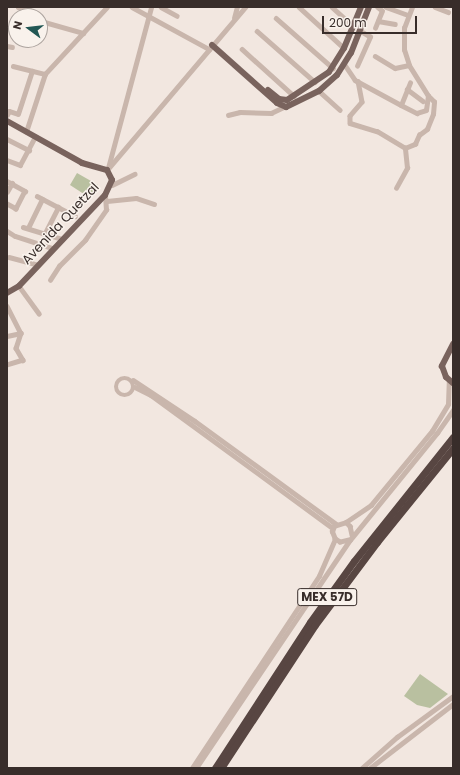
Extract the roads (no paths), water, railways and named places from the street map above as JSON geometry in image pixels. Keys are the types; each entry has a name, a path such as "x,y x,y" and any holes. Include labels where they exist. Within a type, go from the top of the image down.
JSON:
{"highway":[{"name":"MEX 57D","path":"215,768 310,622 349,567 453,436"},
{"name":"MEX 57D","path":"221,768 315,625 377,542 453,448"},
{"path":"368,562 377,542"},
{"path":"315,625 337,600 348,592"}],"main road":[{"path":"284,104 333,68 344,48 361,7"},
{"path":"284,104 319,91 330,83 345,65 369,7"},
{"path":"212,46 249,74 284,104"},
{"path":"7,121 82,164 107,170"},
{"name":"Avenida Quetzal","path":"7,293 19,286 52,248 106,198 112,185 107,170"},
{"path":"451,382 442,366 453,345"}],"street":[{"path":"26,132 45,74 107,7"},
{"path":"133,7 212,46"},
{"path":"107,170 151,7"},
{"path":"161,7 177,16"},
{"path":"234,20 237,7"},
{"path":"107,170 245,7"},
{"path":"299,7 344,48"},
{"path":"332,7 354,26"},
{"path":"375,28 382,9 378,7"},
{"path":"386,7 408,15"},
{"path":"405,148 416,144 419,135 427,129 434,114 434,102 428,96 409,65 403,38 408,15 412,7"},
{"path":"435,7 448,12"},
{"path":"276,18 333,68"},
{"path":"378,21 395,24"},
{"path":"48,23 83,33"},
{"path":"357,66 370,37 360,30"},
{"path":"257,31 315,82"},
{"path":"242,49 294,96"},
{"path":"375,56 395,68 409,65"},
{"path":"345,65 352,77 358,81 417,113 426,110 428,96"},
{"path":"13,66 45,74"},
{"path":"8,112 18,114 32,71"},
{"path":"358,81 362,102 350,116 350,123 377,131 405,148"},
{"path":"401,105 410,83"},
{"path":"407,89 423,101"},
{"path":"319,91 340,110"},
{"path":"228,114 240,112 271,113 284,104"},
{"path":"7,160 19,165 29,150 35,137"},
{"path":"7,139 29,150"},
{"path":"396,188 407,168 405,148"},
{"name":"Avenida Quetzal","path":"112,185 135,174"},
{"path":"7,192 9,182 23,189 24,193 16,209 7,204"},
{"path":"37,196 75,216"},
{"path":"50,280 59,266 89,234 106,210 106,198 136,198 154,204"},
{"path":"42,199 25,228 62,239"},
{"path":"45,233 58,207"},
{"path":"7,231 15,236 52,248"},
{"path":"9,257 38,265"},
{"path":"19,286 38,314"},
{"path":"7,306 21,333 16,348 23,362 7,365"},
{"path":"7,336 21,333"},
{"path":"133,380 135,387 134,392 125,396 116,390 118,380 123,377 133,380 195,421 336,524"},
{"path":"333,528 336,524 346,522 371,505 432,431 448,404 451,382"},
{"path":"135,387 151,395 333,528 335,539 319,576 192,768"},
{"path":"196,768 351,538 437,433 453,410"},
{"path":"346,522 353,531 351,538"},
{"path":"335,539 340,542 351,538"},
{"path":"362,768 397,737 453,696"},
{"path":"370,768 453,704"}]}
